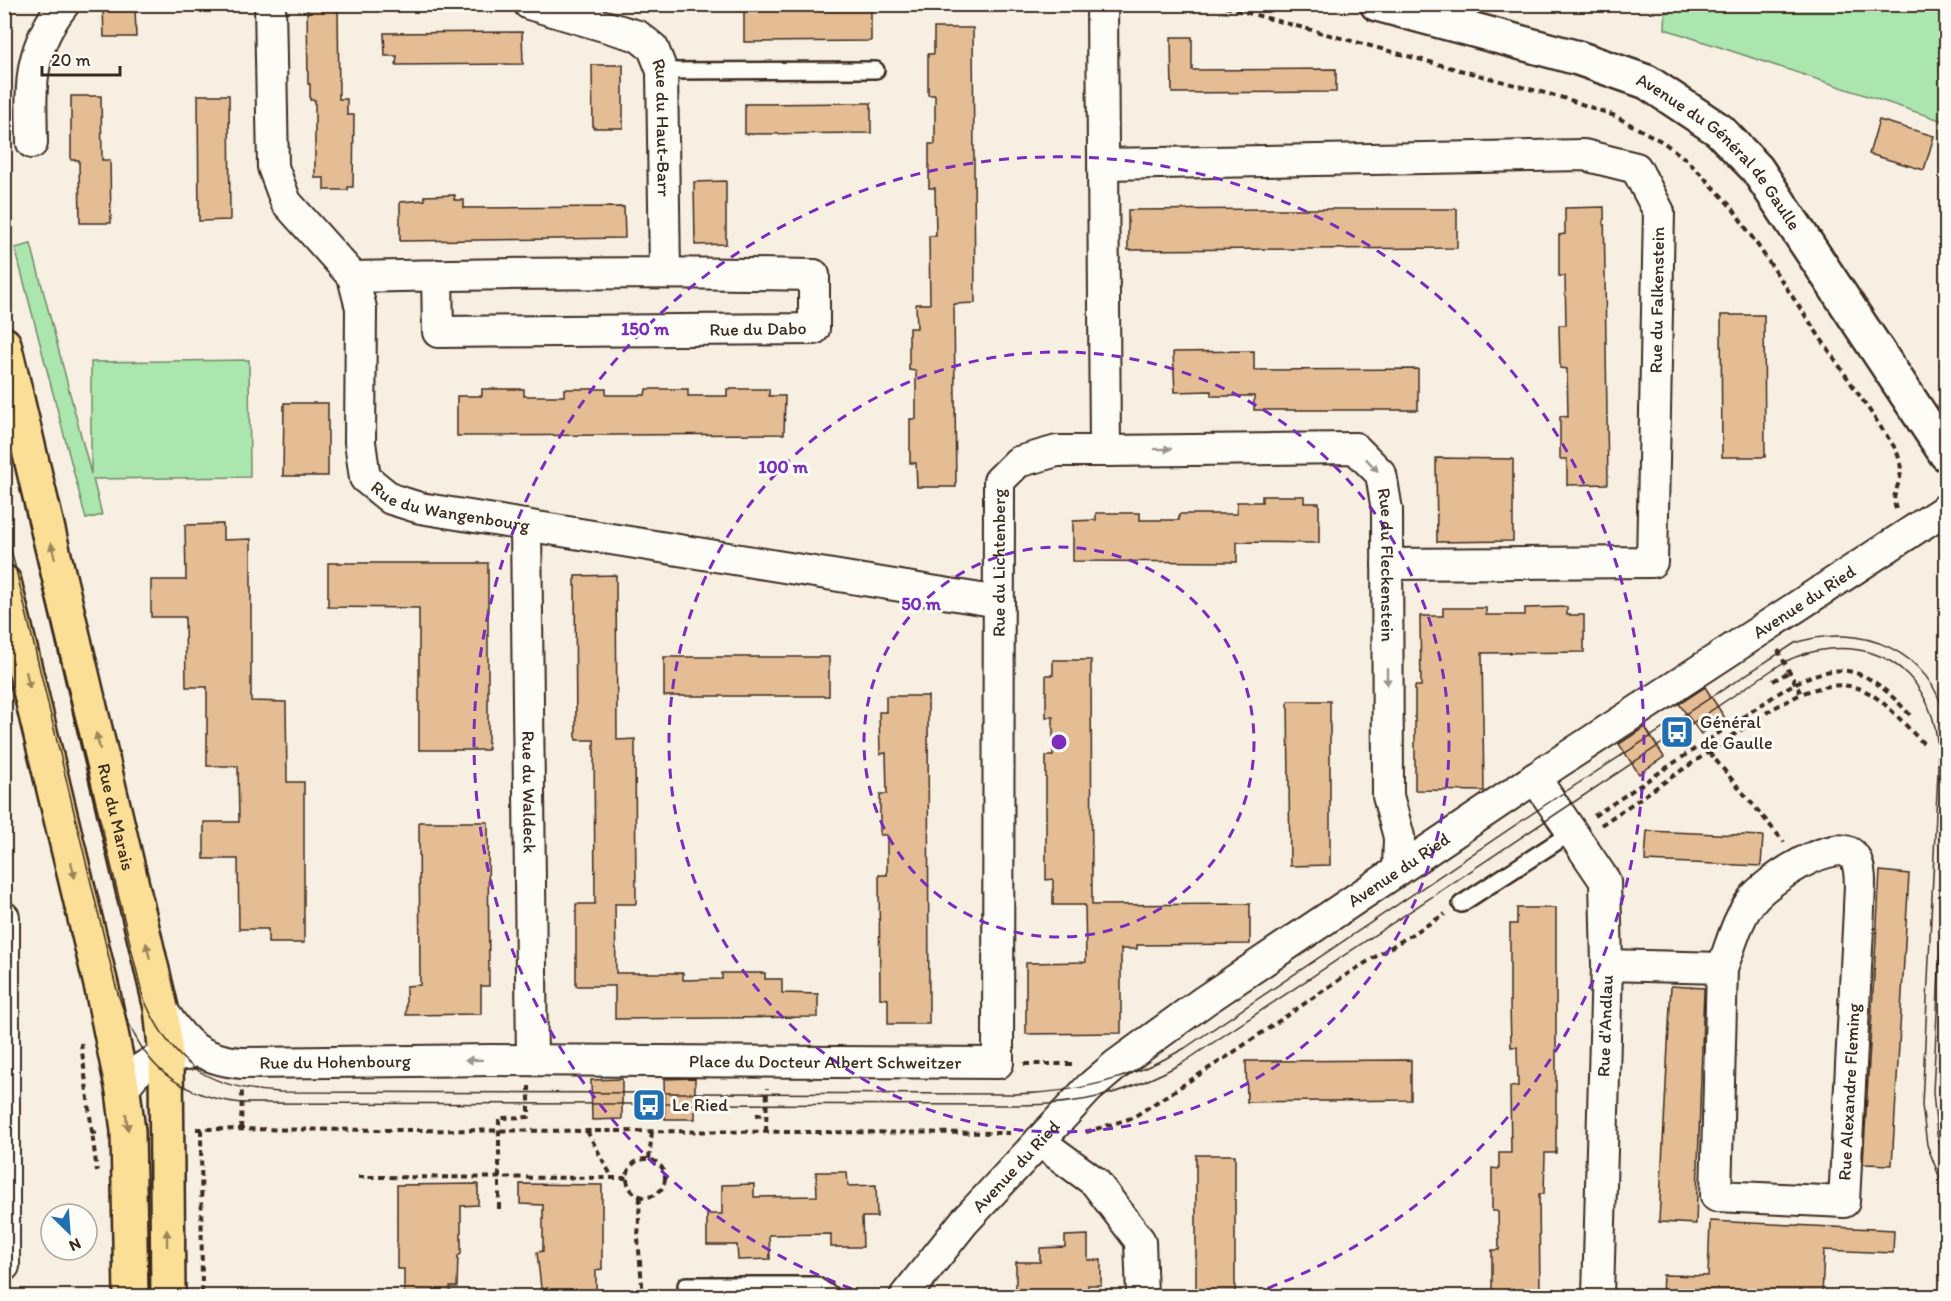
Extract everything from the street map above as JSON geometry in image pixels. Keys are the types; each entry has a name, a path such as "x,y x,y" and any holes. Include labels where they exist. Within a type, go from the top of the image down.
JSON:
{"main road":[{"name":"Rue du Marais","path":"4,344 161,1008 166,1056 168,1296"},
{"path":"4,582 99,977 123,1090 128,1131 131,1296"}],"street":[{"path":"32,143 31,77 48,25 64,4"},
{"name":"Rue du Wangenbourg","path":"270,4 273,167 286,202 353,277 361,308 360,442 365,478 391,499 420,508 999,602"},
{"name":"Rue du Haut-Barr","path":"528,4 638,36 653,48 662,71 664,272"},
{"path":"1102,4 1105,164 1105,451"},
{"name":"Avenue du Général de Gaulle","path":"1377,4 1578,58 1647,82 1719,130 1757,169 1947,454"},
{"name":"Rue du Falkenstein","path":"1105,164 1584,155 1636,168 1659,212 1652,562 1387,564"},
{"name":"Rue du Dabo","path":"353,277 438,275 664,272 814,275 814,329 438,332 438,275"},
{"name":"Rue du Fleckenstein","path":"1105,451 1355,448 1381,474 1387,510 1388,796 1399,837 1398,870"},
{"name":"Rue du Lichtenberg","path":"998,1063 999,481 1018,462 1058,451 1105,451"},
{"name":"Avenue du Ried","path":"905,1296 1027,1137 1116,1065 1204,1001 1535,778 1947,508"},
{"name":"Rue du Waldeck","path":"526,525 531,1071"},
{"name":"Rue d'Andlau","path":"1535,778 1585,827 1605,881 1607,965 1598,1296"},
{"name":"Rue Alexandre Fleming","path":"1844,850 1855,858 1859,871 1844,1202 1716,1196 1722,968 1740,919 1752,898 1768,884 1822,853 1844,850"},
{"path":"4,917 4,1266"},
{"path":"1607,965 1722,968"},
{"name":"Rue du Hohenbourg","path":"161,1008 183,1038 195,1050 209,1058 242,1063 531,1071"},
{"path":"123,1090 128,1081 141,1068 166,1056 192,1054 209,1058"},
{"name":"Place du Docteur Albert Schweitzer","path":"531,1071 767,1063 998,1063"},
{"path":"1027,1137 1095,1182 1140,1241 1142,1296"}],"lane":[{"path":"662,71 876,70"},
{"path":"1461,904 1585,827"},
{"path":"686,1285 816,1285 832,1296"}],"path":[{"path":"1774,641 1801,694"},
{"path":"1585,827 1795,683 1827,671 1864,675 1890,693 1911,716"},
{"path":"1773,681 1789,672"},
{"path":"1585,827 1801,694 1833,685 1851,685 1867,689 1883,700 1923,743"},
{"path":"1709,752 1802,863"},
{"path":"1091,1131 1132,1118 1349,973 1461,904"},
{"path":"241,1129 242,1063"},
{"path":"766,1131 767,1063"},
{"path":"998,1063 1116,1065"},
{"path":"499,1209 499,1118 531,1117 531,1071"},
{"path":"756,1115 766,1114"},
{"path":"202,1296 201,1129 766,1131 1027,1137"},
{"path":"586,1130 612,1177"},
{"path":"649,1159 652,1131"},
{"path":"649,1159 660,1165 665,1176 664,1183 653,1196 640,1197 630,1189 628,1171 636,1162 649,1159"},
{"path":"358,1177 627,1178"},
{"path":"640,1197 638,1239 643,1296"}],"green space":[{"path":"1666,5 1946,5 1946,122 1665,29"},
{"path":"31,244 91,474 91,362 249,360 250,477 93,479 102,515 86,519 15,248"}],"building":[{"path":"307,4 338,4 339,99 347,99 347,115 354,115 353,187 348,187 348,190 324,190 324,178 315,178 315,100 310,100 310,84 308,84"},
{"path":"135,6 136,37 104,37 103,7"},
{"path":"871,9 871,41 744,42 744,10"},
{"path":"934,28 973,28 975,303 954,304 956,487 917,487 916,463 910,463 910,419 916,419 916,371 909,370 909,328 917,328 916,304 930,304 929,236 936,236 935,188 929,188 929,144 935,144 935,95 928,95 928,54 934,54"},
{"path":"522,32 523,64 396,65 397,56 385,56 384,33"},
{"path":"1171,37 1192,37 1192,70 1336,69 1336,92 1172,93"},
{"path":"592,65 623,65 623,128 593,128"},
{"path":"198,95 229,95 230,220 199,221"},
{"path":"71,96 101,96 102,160 110,160 111,223 80,223 79,160 71,160"},
{"path":"871,103 871,133 745,134 745,104"},
{"path":"1879,120 1934,136 1924,170 1869,154"},
{"path":"726,181 726,244 695,245 694,182"},
{"path":"455,195 454,200 464,200 464,208 624,207 625,238 400,241 400,202 425,200 424,196"},
{"path":"1604,207 1608,484 1567,485 1567,459 1560,459 1560,416 1568,417 1567,369 1560,368 1559,325 1566,325 1565,276 1559,276 1559,235 1565,234 1565,208"},
{"path":"1457,209 1457,248 1128,250 1128,210"},
{"path":"1721,315 1764,315 1765,457 1722,457"},
{"path":"1254,351 1254,370 1418,369 1418,410 1254,410 1254,396 1211,396 1211,391 1175,392 1173,352"},
{"path":"482,389 524,389 524,396 564,396 564,389 606,389 606,395 645,395 646,389 688,389 688,396 727,396 727,389 769,389 769,396 785,396 784,434 457,436 457,396 482,396"},
{"path":"284,403 328,403 328,476 283,476"},
{"path":"1436,458 1513,459 1513,541 1437,542"},
{"path":"1262,496 1304,496 1304,503 1319,503 1319,543 1237,542 1237,562 1073,561 1073,521 1096,520 1096,513 1140,513 1140,520 1179,520 1179,514 1237,514 1237,502 1262,502"},
{"path":"223,524 223,540 251,539 251,701 286,702 287,782 304,782 304,943 268,943 268,929 239,929 238,859 204,859 204,822 239,822 238,766 207,766 207,687 186,687 185,617 151,617 151,580 186,580 185,525"},
{"path":"328,563 488,563 488,750 419,750 419,608 328,607"},
{"path":"616,575 617,740 635,739 636,904 615,904 616,973 683,973 683,980 722,979 722,973 765,973 765,979 782,979 782,993 818,994 818,1017 615,1019 615,986 576,986 576,904 595,904 594,740 576,740 575,576"},
{"path":"1567,607 1567,615 1584,615 1584,652 1482,653 1484,791 1415,790 1415,686 1421,686 1420,616 1443,616 1443,608 1486,608 1486,615 1525,615 1525,608"},
{"path":"664,657 829,657 829,696 664,696"},
{"path":"1053,660 1091,660 1092,905 1250,904 1250,944 1137,945 1137,949 1121,949 1121,1033 1026,1034 1026,963 1086,962 1085,905 1053,905 1053,879 1046,880 1046,756 1053,756 1053,717 1046,717 1046,675 1053,675"},
{"path":"1705,687 1725,718 1701,734 1679,704"},
{"path":"886,696 928,696 929,1024 888,1024 888,999 880,998 879,875 887,875 887,835 880,835 880,794 887,794 886,753 880,754 879,712 886,712"},
{"path":"1288,701 1330,701 1330,865 1290,866"},
{"path":"1645,727 1664,757 1639,774 1619,744"},
{"path":"419,822 488,822 489,986 481,986 481,1014 406,1015 406,986 420,985"},
{"path":"1647,831 1763,836 1761,866 1645,861"},
{"path":"1880,871 1909,874 1892,1165 1863,1164"},
{"path":"1517,908 1556,908 1556,1153 1545,1153 1544,1194 1539,1194 1540,1296 1499,1296 1499,1292 1492,1293 1492,1250 1499,1250 1498,1211 1492,1211 1492,1168 1499,1169 1499,1153 1511,1153 1510,1087 1518,1086 1517,1047 1511,1047 1510,1004 1510,924 1517,924"},
{"path":"1671,986 1704,988 1696,1224 1659,1222"},
{"path":"1411,1060 1411,1100 1247,1102 1246,1061"},
{"path":"695,1078 695,1119 665,1119 664,1079"},
{"path":"622,1079 622,1119 592,1120 591,1080"},
{"path":"1196,1155 1235,1155 1235,1296 1196,1296"},
{"path":"816,1172 847,1172 848,1186 876,1185 877,1217 862,1217 863,1247 831,1247 831,1234 769,1235 770,1259 738,1260 737,1245 707,1245 707,1214 722,1214 722,1185 754,1184 754,1197 817,1196"},
{"path":"478,1184 478,1205 461,1206 461,1254 458,1256 457,1287 450,1287 451,1294 404,1294 404,1269 397,1269 397,1185"},
{"path":"520,1184 602,1185 602,1269 596,1270 596,1294 549,1294 548,1288 541,1288 537,1252 543,1251 543,1205 520,1204"},
{"path":"1710,1221 1894,1230 1893,1253 1824,1250 1822,1296 1662,1296 1663,1275 1708,1276"},
{"path":"1088,1235 1088,1260 1101,1260 1101,1285 1088,1285 1089,1296 1016,1296 1016,1262 1040,1262 1040,1248 1065,1247 1065,1236"}],"tram line":[{"path":"4,423 143,997 166,1040 180,1056 212,1078 254,1090 280,1092 1013,1094 1059,1091 1102,1083 1144,1069 1185,1048 1551,801 1795,643 1820,637 1844,636 1868,640 1890,648 1910,660 1926,677 1938,697 1946,722"},
{"path":"4,520 115,983 123,1008 143,1050 173,1080 215,1098 241,1103 1017,1105 1062,1103 1104,1096 1143,1082 1184,1062 1784,662 1806,653 1829,649 1851,649 1872,653 1891,662 1908,675 1922,693 1932,716 1937,737 1938,771 1922,1105 1927,1145 1946,1194"},
{"path":"1946,831 1933,1092 1937,1134 1946,1167"}],"place":[{"name":"Général de Gaulle","path":"1677,732"},
{"name":"Le Ried","path":"649,1105"}]}
